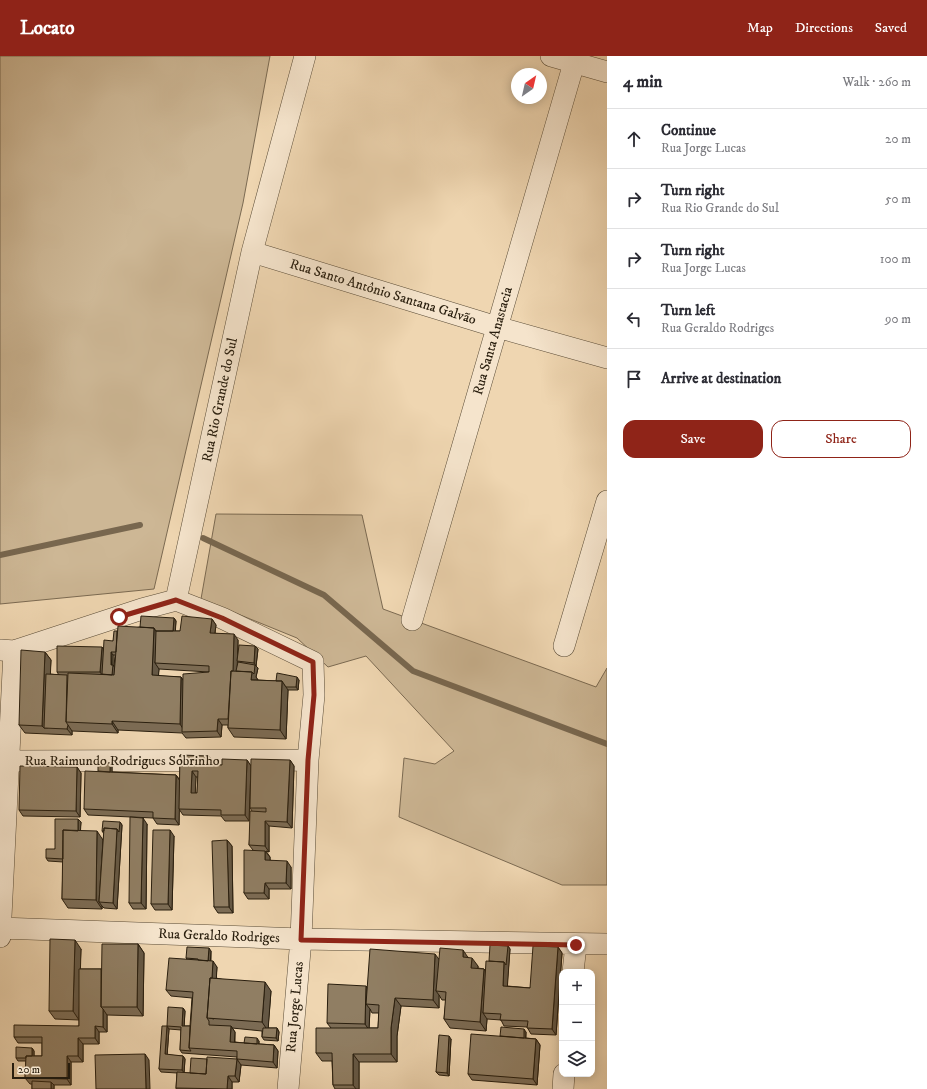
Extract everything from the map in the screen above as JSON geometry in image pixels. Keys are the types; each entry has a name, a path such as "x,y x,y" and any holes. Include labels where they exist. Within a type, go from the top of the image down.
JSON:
{"street":[{"name":"Rua Rio Grande do Sul","path":"176,600 252,252 305,56"},
{"path":"552,56 607,72"},
{"name":"Rua Santa Anastacia","path":"412,620 574,62"},
{"name":"Rua Santo Antônio Santana Galvão","path":"252,252 497,327 607,358"},
{"path":"564,646 607,501"},
{"path":"0,937 9,761 7,650 176,600"},
{"name":"Rua Jorge Lucas","path":"176,600 222,618 313,662 314,695 308,760 301,940 288,1089"},
{"name":"Rua Raimundo Rodrigues Sobrinho","path":"9,761 308,760"},
{"name":"Rua Geraldo Rodriges","path":"0,928 301,940 576,945 607,944"},
{"path":"573,969 576,945"},
{"path":"563,1089 564,1077"}],"shaded area":[{"path":"0,56 270,56 243,203 154,589 0,604"},
{"path":"216,514 362,515 383,609 596,687 607,668 607,885 562,885 399,817 404,758 435,764 454,751 366,656 328,667 297,638 201,599"}],"building":[{"path":"141,616 174,618 173,631 156,631 154,628 140,627"},
{"path":"182,616 212,619 210,633 234,634 233,671 231,671 228,719 218,719 217,731 182,732 183,674 209,672 209,666 155,663 156,631 180,631"},
{"path":"118,626 154,628 152,675 181,677 180,724 112,721 112,724 66,722 68,673 114,675"},
{"path":"114,631 117,631 116,652 111,652 111,665 113,665 112,675 102,674 104,640 113,641"},
{"path":"239,645 255,646 254,663 237,661"},
{"path":"57,646 102,647 100,672 57,672"},
{"path":"21,650 45,652 42,726 19,725"},
{"path":"238,662 255,665 254,674 252,672 236,671"},
{"path":"231,671 252,672 251,680 282,681 280,730 228,728"},
{"path":"277,673 297,677 296,687 286,687 282,681 276,681"},
{"path":"46,674 67,675 67,729 44,728"},
{"path":"180,755 209,756 209,765 222,765 222,759 247,760 245,815 221,815 221,810 179,809","holes":["192,771 198,771 197,793 191,793"]},
{"path":"251,759 290,760 287,822 265,821 265,846 249,845 250,811 266,812 266,808 250,808"},
{"path":"98,762 110,763 110,772 98,771"},
{"path":"20,766 77,767 76,811 19,810"},
{"path":"85,771 176,775 175,819 153,818 153,812 84,809"},
{"path":"130,817 143,818 141,903 129,903"},
{"path":"55,819 78,819 78,831 63,830 63,859 46,858 46,849 55,849"},
{"path":"103,821 120,822 119,832 117,829 104,828 104,831 102,831"},
{"path":"104,828 117,829 113,903 99,902"},
{"path":"63,830 97,831 96,900 62,899"},
{"path":"153,830 170,830 168,904 151,904"},
{"path":"227,840 229,907 214,907 212,841"},
{"path":"244,850 265,851 265,860 287,861 286,883 265,883 264,893 244,893"},
{"path":"50,939 75,940 73,1011 49,1011"},
{"path":"102,944 138,944 137,1007 101,1007"},
{"path":"490,945 508,946 506,965 504,962 489,961"},
{"path":"533,946 558,947 552,1029 527,1028 528,1021 500,1020 501,1014 483,1013 486,961 504,962 503,986 530,988"},
{"path":"187,947 209,948 208,961 186,958"},
{"path":"440,948 463,950 463,957 472,958 471,968 484,969 480,1022 444,1019 446,992 436,991"},
{"path":"370,949 435,954 433,1000 395,998 391,1028 391,1054 353,1054 353,1085 333,1085 332,1053 316,1053 316,1028 378,1028 379,1005 366,1004"},
{"path":"169,958 213,961 212,978 210,978 207,1018 209,1025 231,1026 230,1042 274,1045 273,1062 237,1059 237,1051 189,1048 193,992 166,990"},
{"path":"79,969 101,969 101,1007 103,1009 103,1027 95,1026 95,1038 78,1038 78,1056 67,1056 67,1079 25,1078 26,1056 42,1056 42,1037 14,1037 14,1025 79,1026"},
{"path":"210,978 265,982 262,1022 207,1018"},
{"path":"328,984 366,986 365,1024 327,1023"},
{"path":"168,1007 183,1008 182,1026 190,1026 189,1048 191,1051 180,1050 181,1027 167,1026"},
{"path":"162,1026 167,1026 165,1054 183,1056 182,1070 159,1069"},
{"path":"501,1027 524,1029 524,1038 500,1036"},
{"path":"263,1028 277,1028 276,1038 262,1037"},
{"path":"471,1034 536,1039 533,1079 468,1074"},
{"path":"439,1035 449,1036 447,1073 436,1072"},
{"path":"245,1037 257,1038 257,1044 244,1043"},
{"path":"16,1047 32,1048 32,1056 26,1056 26,1058 16,1058"},
{"path":"145,1054 146,1089 96,1089 95,1055"},
{"path":"207,1057 237,1059 235,1076 228,1076 227,1089 176,1088 177,1072 206,1074"},
{"path":"191,1058 207,1059 206,1074 190,1073"},
{"path":"32,1081 51,1082 51,1089 32,1089"}],"waterway":[{"path":"0,555 140,525"},
{"path":"203,538 324,595 413,671 607,744"}],"route":[{"path":"119,617 176,600 222,618 313,662 314,695 308,760 301,940 576,945"}]}
